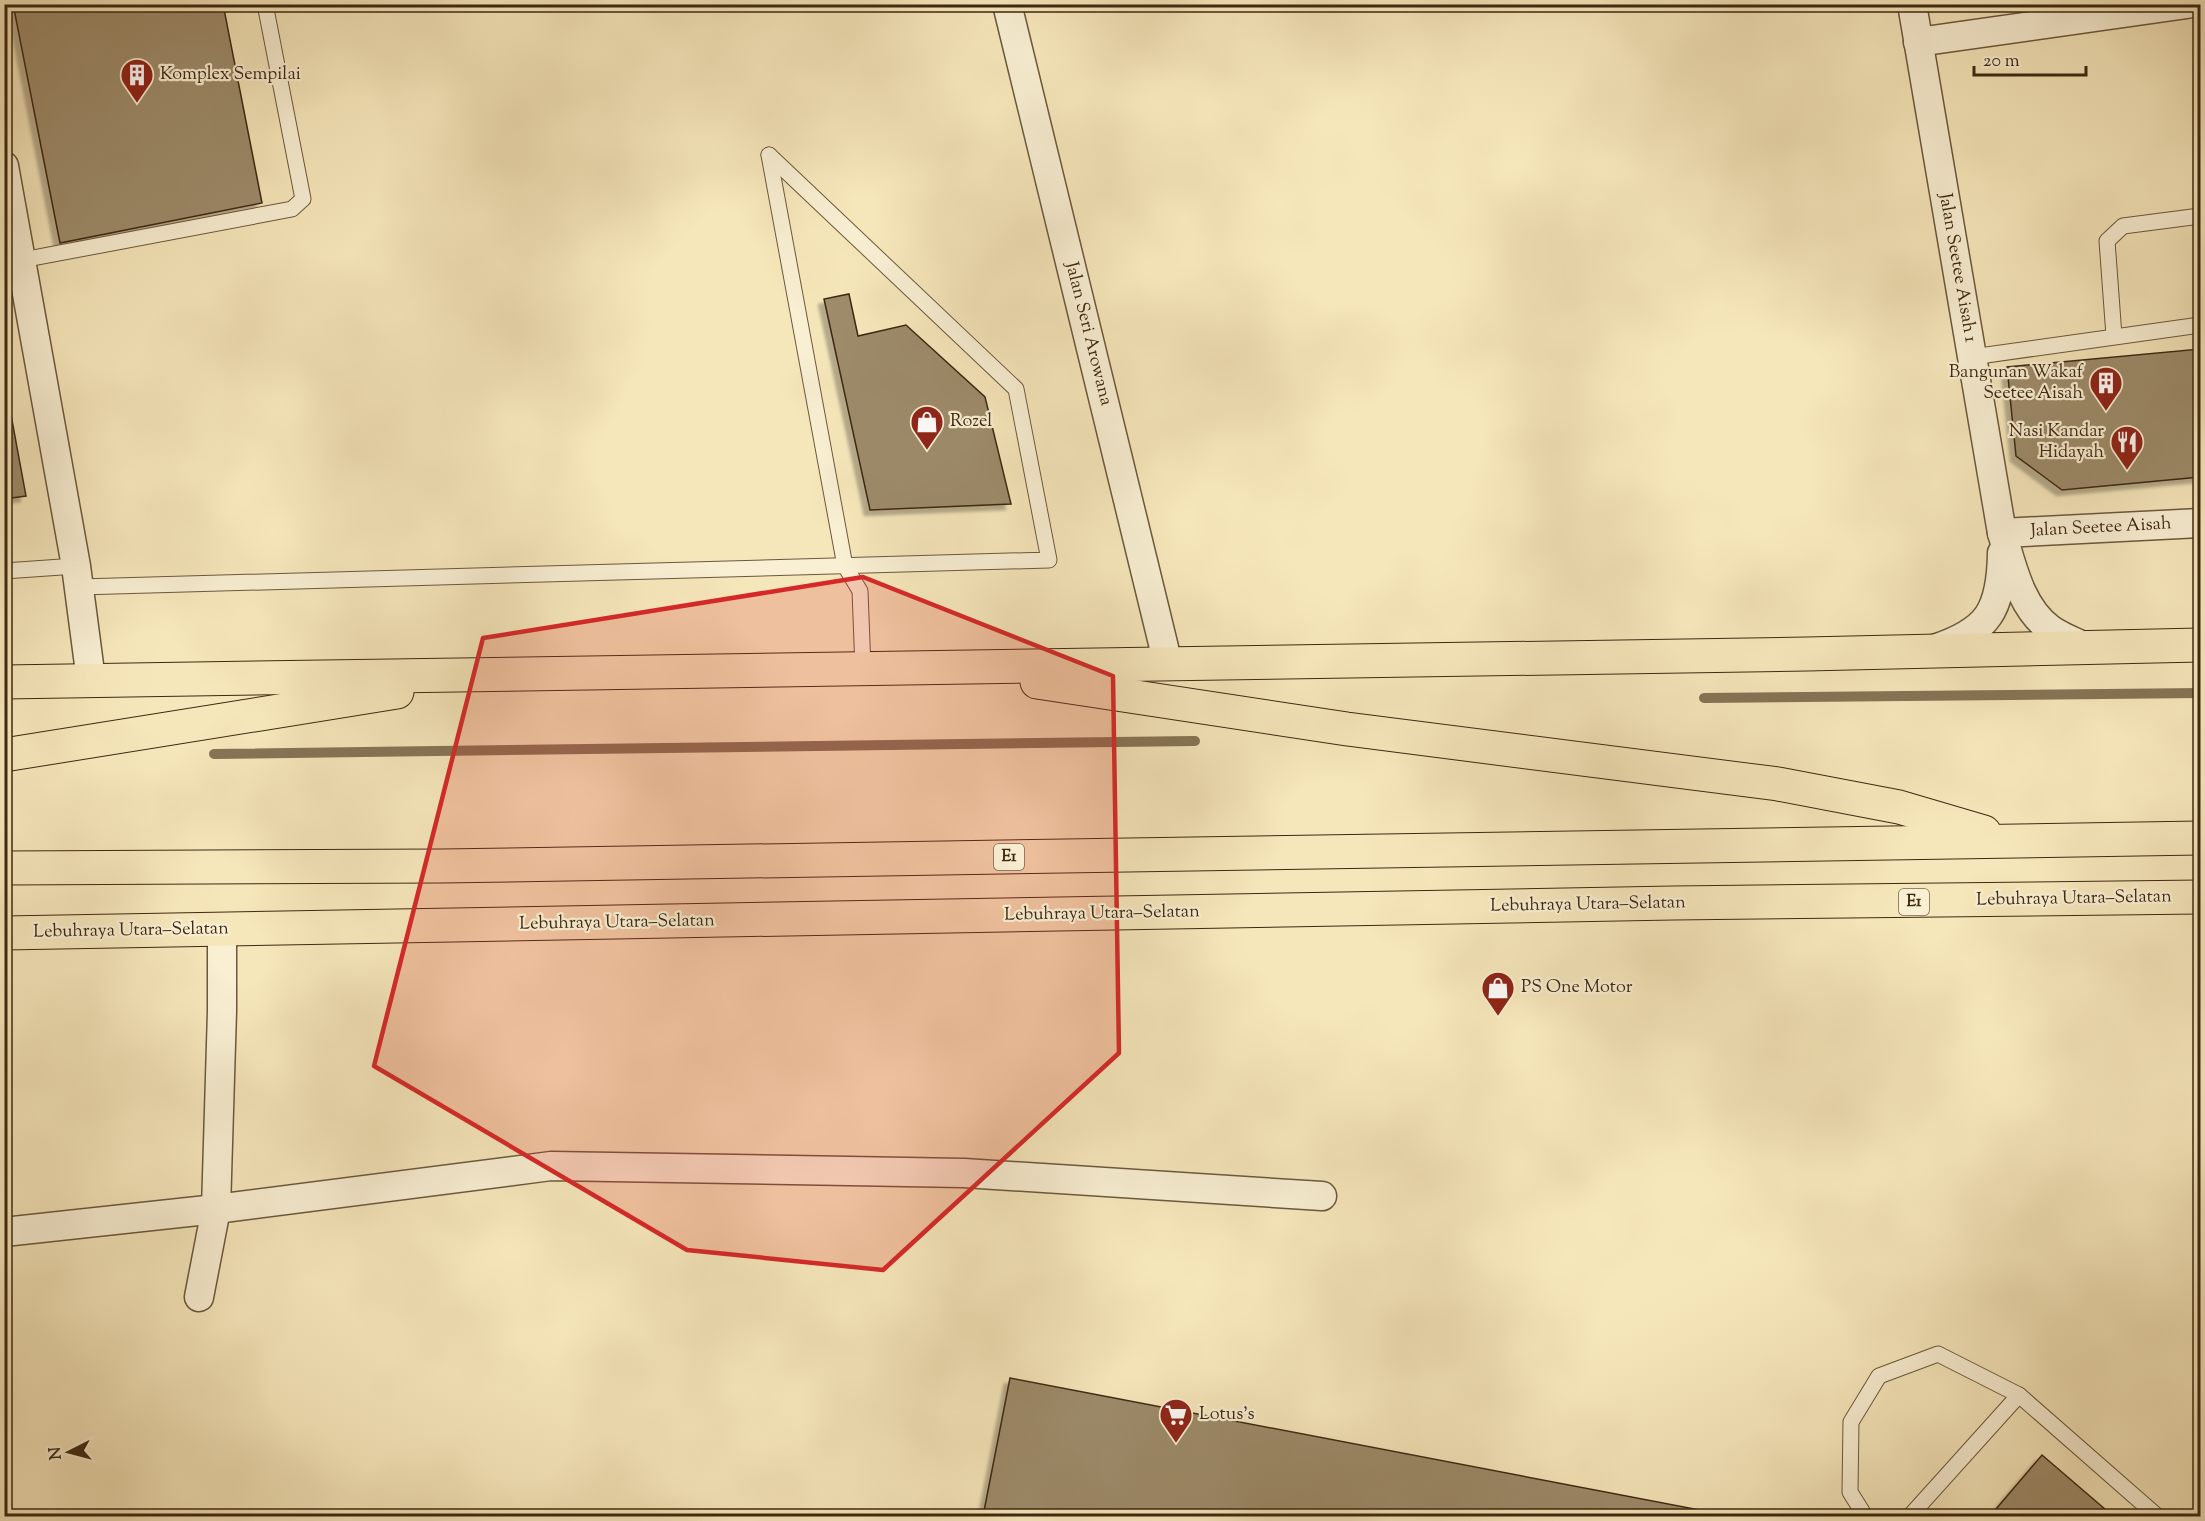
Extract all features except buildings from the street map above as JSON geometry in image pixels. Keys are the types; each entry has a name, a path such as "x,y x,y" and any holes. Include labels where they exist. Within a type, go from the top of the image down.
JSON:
{"highway":[{"path":"4,682 1923,652 2200,645"},
{"path":"958,668 1347,729 1778,783 1899,807 2014,841"},
{"path":"4,755 231,717 521,673"},
{"name":"E1","path":"4,868 476,866 2200,838"},
{"name":"Lebuhraya Utara–Selatan","path":"4,933 1662,903 2200,897"}],"street":[{"name":"Jalan Seri Arowana","path":"1007,4 1168,664"},
{"name":"Jalan Seetee Aisah 1","path":"1912,4 2002,533 2020,588 2038,618 2063,637 2088,648"},
{"path":"1918,42 2187,4"},
{"path":"4,166 77,576 92,680"},
{"name":"Jalan Seetee Aisah","path":"2002,533 2200,523"},
{"name":"Jalan Seetee Aisah 1","path":"1923,652 1950,644 1969,635 1989,615 1999,595 2002,533"},
{"path":"199,1297 216,1209 222,930"},
{"path":"4,1232 216,1209 551,1166 964,1173 1322,1196"}],"lane":[{"path":"22,260 292,209 303,199 265,4"},
{"path":"4,571 77,576 845,566 1049,560 1016,389 769,155 845,566 860,591 863,669"},
{"path":"2114,336 2107,241 2123,226 2200,216"},
{"path":"1972,357 2200,325"},
{"path":"1865,1516 1850,1492 1851,1422 1880,1376 1938,1354 2019,1395 2157,1516"},
{"path":"1911,1516 2019,1395"}],"highlighted area":[{"path":"863,577 1113,676 1119,1053 883,1270 687,1250 374,1066 483,638"}],"waterway":[{"path":"1704,698 2200,693"},
{"path":"214,754 1195,741"}],"place":[{"name":"Komplex Sempilai","path":"137,104"},
{"name":"Bangunan Wakaf Seetee Aisah","path":"2106,412"},
{"name":"Rozel","path":"927,451"},
{"name":"Nasi Kandar Hidayah","path":"2127,471"},
{"name":"PS One Motor","path":"1498,1017"},
{"name":"Lotus's","path":"1176,1444"}]}
